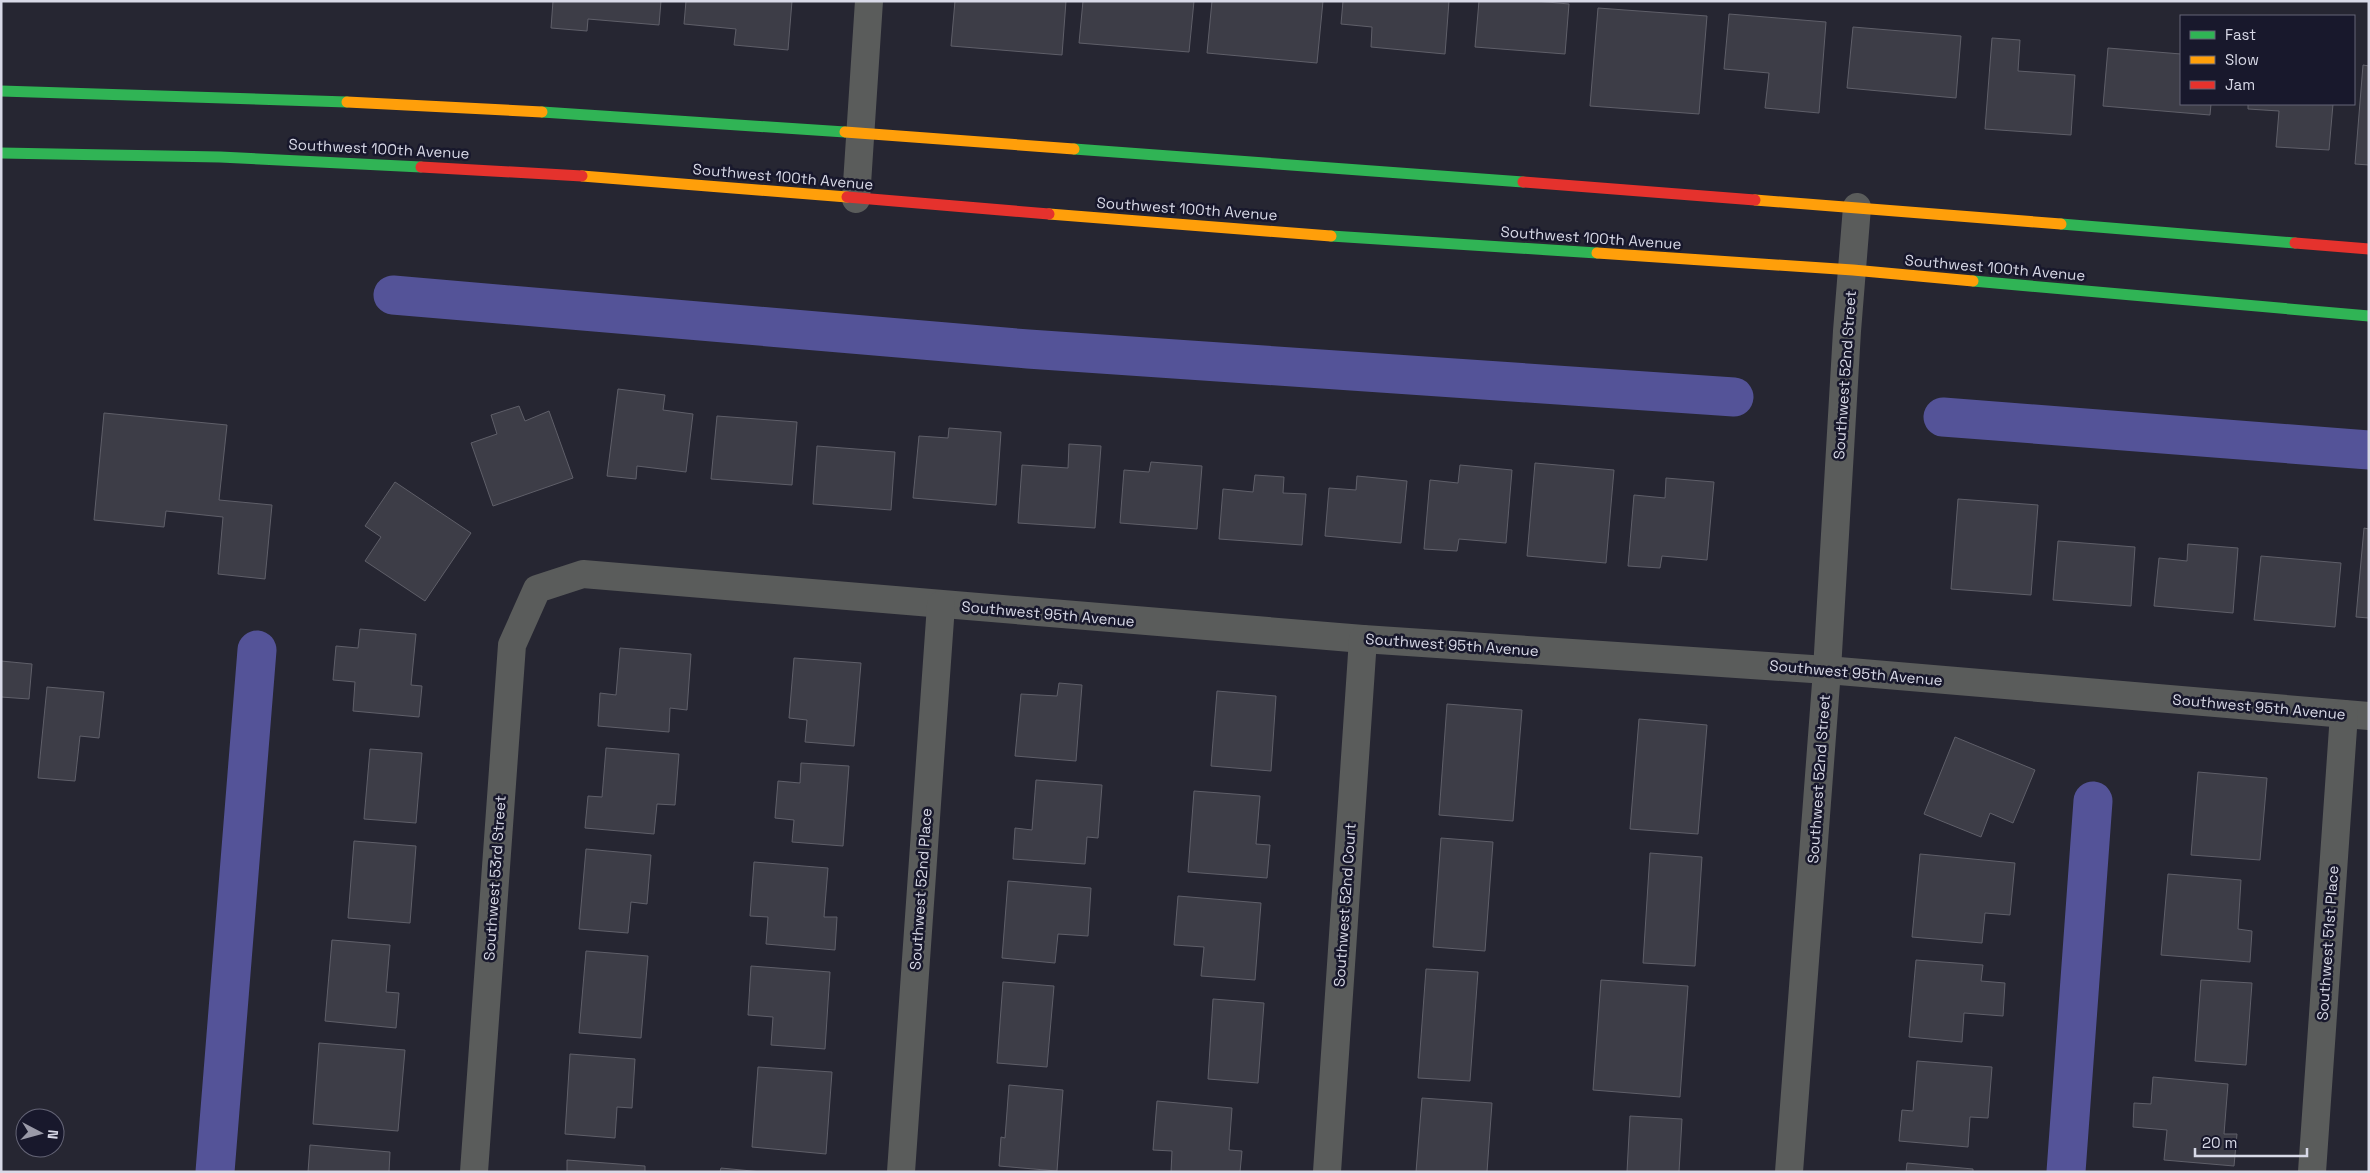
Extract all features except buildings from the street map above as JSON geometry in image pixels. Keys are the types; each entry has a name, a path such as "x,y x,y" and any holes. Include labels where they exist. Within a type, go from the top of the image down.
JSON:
{"main road":[{"path":"1,91 391,102 860,132 1857,207 2369,249"},
{"name":"Southwest 100th Avenue","path":"1,152 220,157 434,166 667,182 1301,234 1853,270 2369,316"}],"street":[{"path":"856,198 869,1"},
{"name":"Southwest 52nd Street","path":"1789,1172 1827,670 1857,207"},
{"name":"Southwest 95th Avenue","path":"537,589 583,574 1363,639 1827,670 2357,715"},
{"name":"Southwest 53rd Street","path":"474,1172 512,645 537,589"},
{"name":"Southwest 52nd Place","path":"901,1172 941,605"},
{"name":"Southwest 52nd Court","path":"1327,1172 1363,639"},
{"name":"Southwest 51st Place","path":"2312,1172 2357,715"}],"waterway":[{"path":"393,295 1028,349 1734,397"},
{"path":"1943,417 2369,450"},
{"path":"215,1172 257,650"},
{"path":"2066,1172 2093,801"}],"traffic: fast":[{"path":"1,91 347,102"},
{"path":"542,112 845,132"},
{"path":"1074,149 1523,182"},
{"path":"1,153 220,157 421,167"},
{"path":"2061,224 2295,243"},
{"path":"1331,236 1597,253"},
{"path":"1973,281 2369,316"}],"traffic: slow":[{"path":"347,102 542,112"},
{"path":"845,132 1074,149"},
{"path":"582,176 847,197"},
{"path":"1755,200 2061,224"},
{"path":"1049,214 1331,236"},
{"path":"1597,253 1853,270 1973,281"}],"traffic: jam":[{"path":"421,167 582,176"},
{"path":"1523,182 1755,200"},
{"path":"847,197 1049,214"},
{"path":"2295,243 2369,249"}]}
